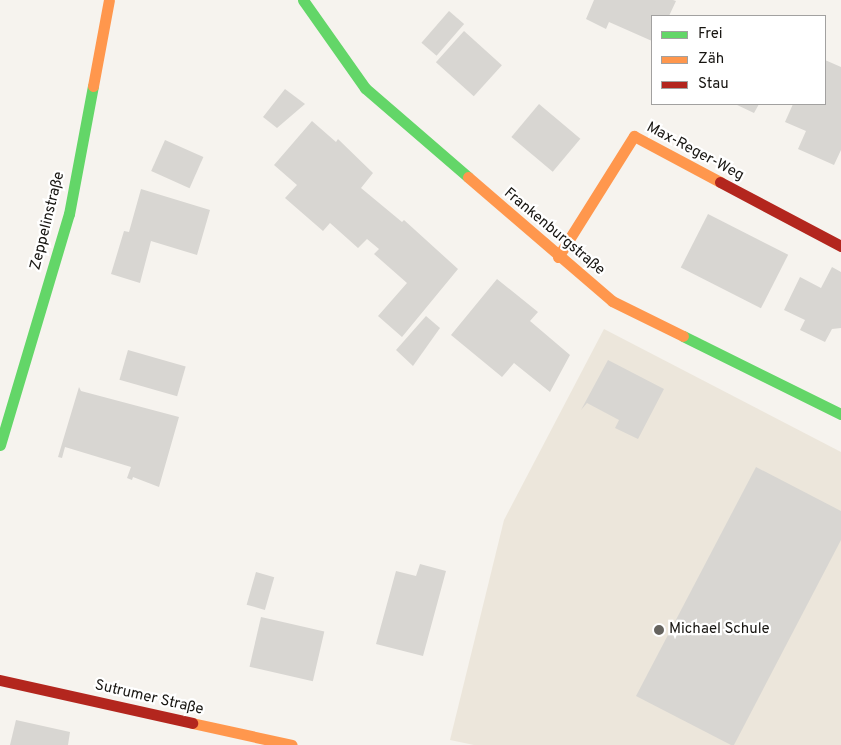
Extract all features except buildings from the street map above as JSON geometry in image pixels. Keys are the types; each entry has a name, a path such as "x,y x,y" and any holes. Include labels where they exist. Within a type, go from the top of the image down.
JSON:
{"street":[{"name":"Zeppelinstraße","path":"0,446 69,214 109,0"},
{"name":"Frankenburgstraße","path":"303,0 365,88 558,257 612,301 841,414"},
{"name":"Max-Reger-Weg","path":"558,257 634,136 841,246"},
{"name":"Sutrumer Straße","path":"0,680 292,745"}],"shaded area":[{"name":"Michael Schule","path":"604,329 841,452 841,745 474,745 450,740 504,520"}],"traffic: fast":[{"path":"303,0 365,88 468,177"},
{"path":"0,445 69,214 93,86"},
{"path":"683,336 841,414"}],"traffic: slow":[{"path":"93,86 109,0"},
{"path":"558,257 634,136 720,182"},
{"path":"468,177 612,301 683,336"},
{"path":"192,723 292,745"}],"traffic: jam":[{"path":"720,182 841,246"},
{"path":"0,680 192,723"}],"place":[{"name":"Michael Schule","path":"659,630"}]}
